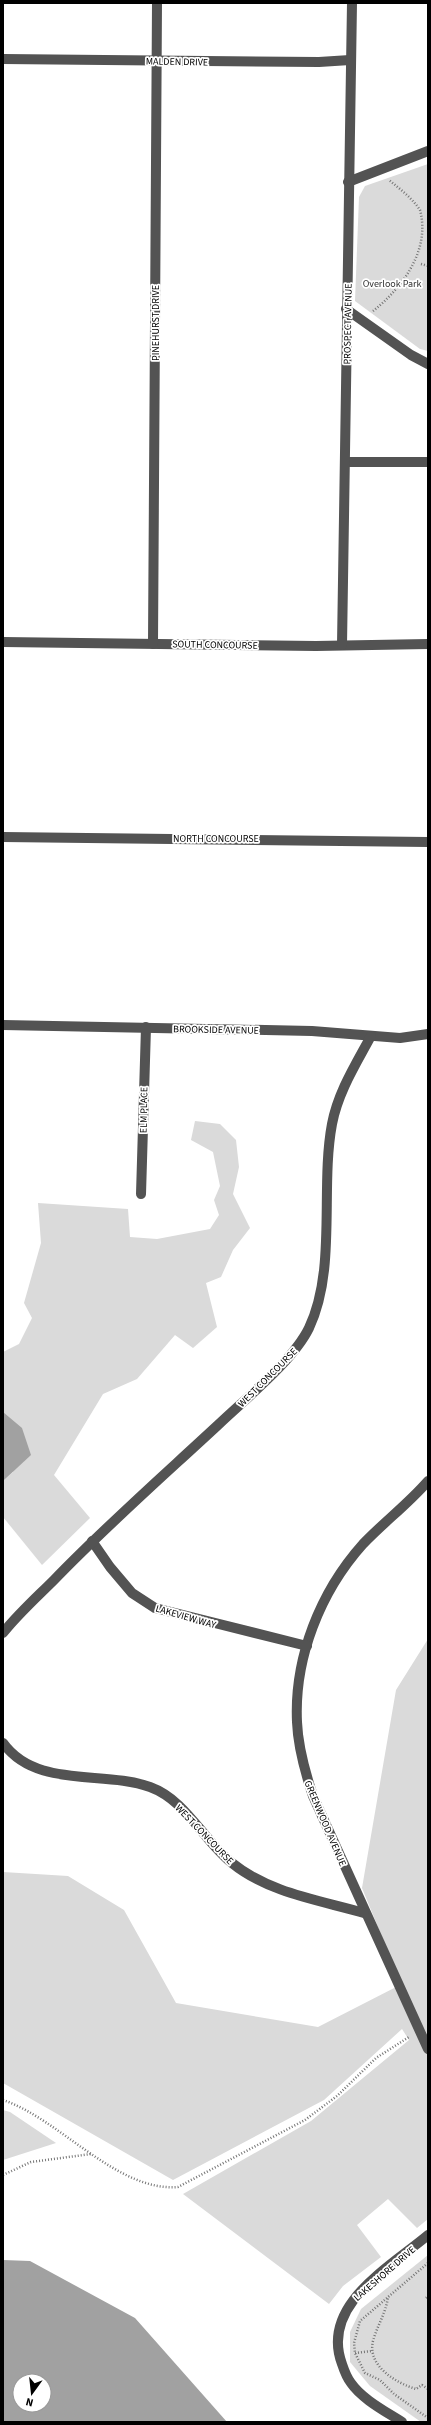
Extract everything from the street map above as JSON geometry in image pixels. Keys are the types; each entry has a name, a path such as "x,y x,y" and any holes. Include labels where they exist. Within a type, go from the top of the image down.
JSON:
{"street":[{"name":"PINEHURST DRIVE","path":"153,644 157,3"},
{"name":"PROSPECT AVENUE","path":"342,645 346,310 352,3"},
{"name":"MALDEN DRIVE","path":"3,59 319,62 350,60"},
{"path":"348,182 428,152"},
{"path":"346,310 410,355 428,364"},
{"path":"345,462 428,462"},
{"name":"SOUTH CONCOURSE","path":"3,642 342,645 428,644"},
{"name":"NORTH CONCOURSE","path":"3,837 428,842"},
{"name":"BROOKSIDE AVENUE","path":"3,1025 312,1031 400,1038 428,1034"},
{"name":"ELM PLACE","path":"141,1194 146,1027"},
{"name":"WEST CONCOURSE","path":"3,1633 92,1541 249,1396 292,1354 308,1330 318,1308 323,1281 328,1164 332,1124 343,1088 370,1036"},
{"name":"GREENWOOD AVENUE","path":"428,1480 363,1544 339,1575 320,1608 307,1646 297,1699 300,1753 313,1796 364,1913 428,2049"},
{"name":"LAKEVIEW WAY","path":"92,1541 110,1567 132,1593 155,1608 307,1646"},
{"name":"WEST CONCOURSE","path":"3,1743 20,1759 44,1771 124,1780 151,1788 180,1807 215,1847 245,1873 280,1890 364,1913"},
{"name":"LAKESHORE DRIVE","path":"402,2422 363,2395 351,2383 340,2358 338,2344 342,2317 349,2304 362,2290 428,2235"}],"path":[{"path":"378,170 420,210 427,229"},
{"path":"416,270 421,264 423,258"},
{"path":"421,264 428,266"},
{"path":"362,320 409,279"},
{"path":"3,2100 63,2132 91,2154 138,2180 165,2188 178,2187 305,2120 337,2096 376,2058 420,2031"},
{"path":"3,2175 31,2162 91,2154"},
{"path":"428,2263 360,2321 354,2343 355,2353 365,2373 380,2380 394,2394 428,2418"},
{"path":"388,2297 386,2310 373,2341 372,2351 376,2362 383,2371 405,2386 416,2389 422,2384 428,2389"},
{"path":"355,2353 372,2351"}],"green space":[{"name":"Overlook Park","path":"428,164 428,351 420,349 355,301 359,197 365,186"},
{"path":"195,1121 220,1124 236,1140 239,1167 233,1194 250,1228 233,1250 221,1277 206,1283 217,1327 193,1348 175,1335 137,1379 103,1394 54,1475 90,1518 42,1565 3,1517 3,1481 13,1472 3,1412 3,1352 19,1344 32,1318 24,1303 41,1243 38,1203 128,1209 130,1237 157,1239 210,1229 219,1215 214,1200 220,1186 213,1152 191,1140"},
{"path":"428,1639 428,2219 417,2228 388,2199 357,2225 381,2257 343,2286 329,2304 183,2194 311,2121 409,2040 402,2029 324,2100 173,2180 3,2083 3,1872 68,1876 124,1910 176,2003 318,2027 400,1985 412,2010 362,1888 396,1690"},
{"path":"3,2110 10,2112 56,2143 3,2160"},
{"path":"428,2255 428,2422 421,2422 370,2386 350,2362 350,2332 361,2309"}],"shaded area":[{"path":"3,1412 22,1428 31,1455 3,1481"},
{"path":"3,2260 30,2261 135,2318 227,2422 3,2422"}]}
